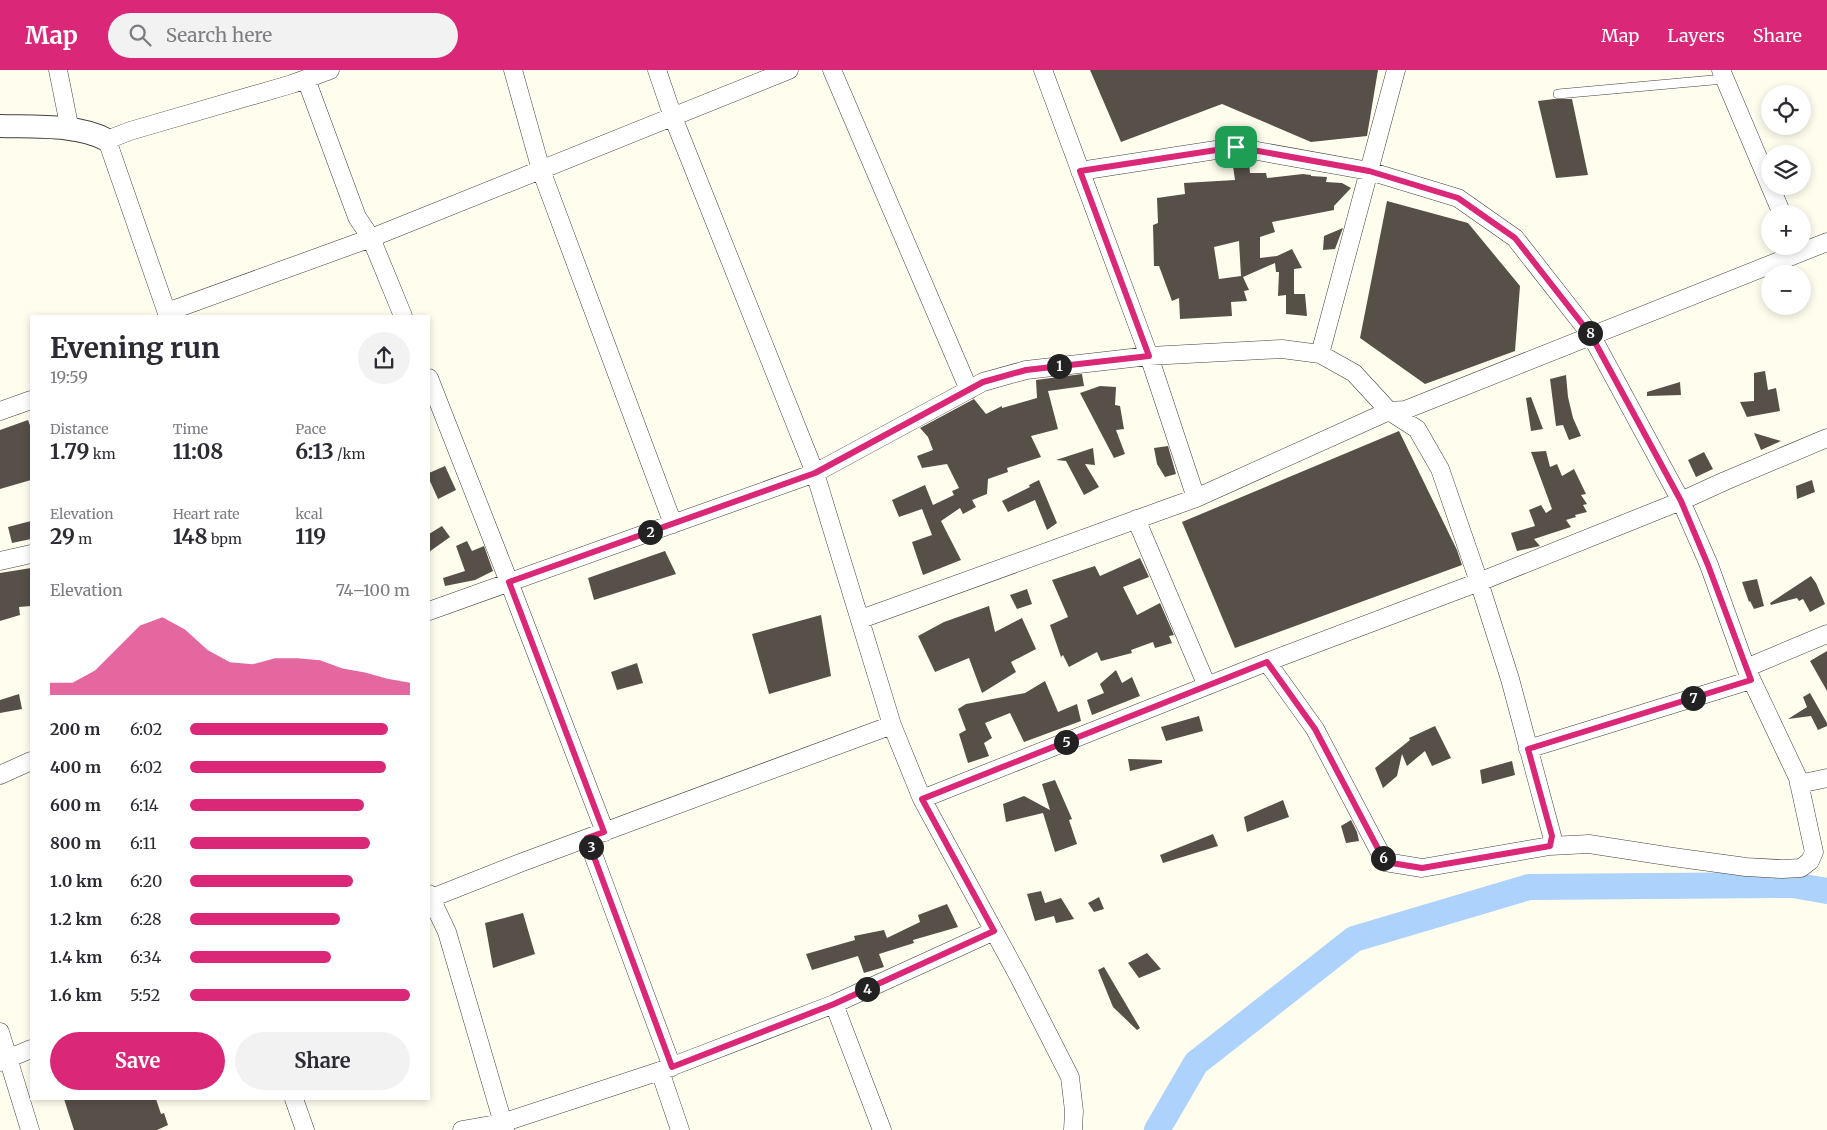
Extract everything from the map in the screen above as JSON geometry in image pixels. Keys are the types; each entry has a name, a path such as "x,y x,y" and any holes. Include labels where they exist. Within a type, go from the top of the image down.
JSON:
{"street":[{"path":"58,70 70,130"},
{"path":"107,140 295,78 330,70"},
{"path":"513,70 541,170 672,524"},
{"path":"657,70 673,117 815,473 892,725 922,799 994,931 1070,1077 1074,1111 1073,1130"},
{"path":"0,126 52,127 96,134 107,140 167,314 371,238 789,70"},
{"path":"832,70 970,390"},
{"path":"1043,70 1149,356 1196,498"},
{"path":"1320,354 1396,70"},
{"path":"1723,75 1778,205"},
{"path":"295,78 357,217 371,238 403,315"},
{"path":"1080,171 1236,147 1369,171 1458,198 1515,238 1591,335 1681,501 1708,565 1748,674 1799,784 1814,852 1810,861 1801,868 1782,869 1746,867 1589,844 1550,846 1422,868 1385,862 1315,729 1267,662"},
{"path":"1811,246 1827,242"},
{"path":"860,619 1196,498 1389,410 1405,410 1783,255"},
{"path":"430,611 815,473 983,382 1026,370 1149,356 1282,349 1320,354 1354,373 1389,410 1417,430 1440,469 1510,680 1552,836 1550,846"},
{"path":"430,384 435,413 509,582 604,832"},
{"path":"0,411 30,400"},
{"path":"922,799 1267,662 1479,582 1681,501 1827,438"},
{"path":"1136,519 1207,686"},
{"path":"0,561 30,554"},
{"path":"1528,749 1748,674 1827,634"},
{"path":"430,897 892,725"},
{"path":"0,774 30,761"},
{"path":"1799,784 1827,778"},
{"path":"587,838 666,1069 680,1130"},
{"path":"430,899 446,932 504,1127"},
{"path":"462,1130 504,1127 666,1069 834,1004 994,931"},
{"path":"834,1004 882,1130"},
{"path":"0,1032 4,1060 30,1130"},
{"path":"4,1060 30,1049"},
{"path":"294,1100 305,1130"}],"lane":[{"path":"1558,94 1723,75"}],"building":[{"path":"1090,70 1378,70 1367,136 1311,142 1222,104 1121,142"},
{"path":"1572,99 1588,175 1556,178 1538,101"},
{"path":"1249,163 1250,173 1266,173 1267,178 1303,174 1327,177 1326,182 1342,183 1351,188 1334,206 1334,210 1272,222 1275,232 1260,237 1260,258 1277,256 1292,249 1302,268 1294,269 1294,294 1305,294 1307,316 1286,314 1286,295 1278,296 1279,272 1276,272 1275,263 1243,277 1249,290 1244,291 1247,301 1231,302 1232,316 1180,319 1179,298 1172,301 1159,266 1154,266 1153,225 1158,223 1157,198 1185,194 1184,183 1235,180 1233,166","holes":["1239,241 1241,276 1219,279 1214,247"]},
{"path":"1387,201 1468,223 1520,286 1515,351 1425,384 1360,338"},
{"path":"1343,228 1335,249 1323,250 1324,236"},
{"path":"1765,371 1768,390 1776,388 1780,411 1747,417 1740,402 1754,401 1754,373"},
{"path":"1082,374 1084,386 1048,391 1058,429 1031,436 1041,457 1007,468 1008,472 988,479 987,494 972,500 976,507 963,514 960,508 941,521 961,560 923,575 912,542 932,535 922,509 899,517 892,500 925,485 933,505 954,495 952,491 959,488 947,464 922,468 917,456 933,450 928,437 920,428 974,399 986,414 1002,406 1002,408 1037,398 1036,380"},
{"path":"1566,375 1568,397 1573,418 1581,436 1569,440 1563,425 1556,426 1550,379"},
{"path":"1680,382 1681,395 1647,396 1647,392"},
{"path":"1100,386 1116,387 1115,405 1120,406 1124,429 1116,430 1125,454 1114,458 1080,393"},
{"path":"1531,397 1543,429 1531,431 1526,398"},
{"path":"28,420 30,425 30,480 0,489 0,430"},
{"path":"1399,431 1457,550 1462,565 1235,648 1182,522"},
{"path":"1754,433 1781,441 1761,450"},
{"path":"1168,446 1176,474 1165,477 1157,464 1154,448"},
{"path":"1093,448 1095,465 1085,464 1099,487 1084,495 1066,461 1056,460"},
{"path":"1546,451 1550,467 1557,464 1562,476 1574,469 1586,494 1581,495 1587,504 1583,505 1587,512 1566,520 1571,527 1534,539 1540,546 1517,551 1511,533 1535,526 1529,510 1541,505 1546,513 1552,509 1531,452"},
{"path":"1704,452 1713,469 1696,477 1688,460"},
{"path":"445,466 456,490 438,499 430,481 430,473"},
{"path":"1039,480 1057,523 1047,530 1035,500 1008,512 1002,501 1030,487 1029,485"},
{"path":"1812,480 1815,492 1797,499 1796,486"},
{"path":"30,521 30,539 12,543 8,527"},
{"path":"442,526 450,537 430,551 430,533"},
{"path":"467,541 472,551 484,546 493,571 475,580 445,586 443,578 465,571 456,546"},
{"path":"665,551 676,574 594,600 588,578"},
{"path":"1140,558 1149,577 1123,587 1137,615 1160,603 1174,635 1169,636 1172,643 1155,648 1153,642 1131,650 1132,653 1101,661 1097,652 1069,667 1063,655 1061,657 1050,625 1068,617 1052,580 1095,566 1100,576"},
{"path":"30,568 30,606 19,607 20,615 0,621 0,573"},
{"path":"1811,576 1825,604 1810,612 1803,599 1799,601 1797,598 1771,605 1770,603"},
{"path":"1757,579 1764,606 1754,609 1749,602 1742,582"},
{"path":"1027,589 1032,604 1017,609 1010,595"},
{"path":"989,606 995,632 1022,618 1036,649 1011,662 1016,672 982,693 969,658 935,672 918,636 944,622"},
{"path":"821,615 831,676 769,694 752,634"},
{"path":"1827,651 1827,691 1810,661"},
{"path":"637,663 643,683 617,690 611,672"},
{"path":"1116,670 1122,683 1132,677 1140,696 1092,715 1087,700 1104,693 1100,684"},
{"path":"1045,681 1058,712 1077,704 1081,721 1024,742 1010,713 985,723 992,738 984,743 989,756 968,763 959,734 966,730 958,709 966,704 1025,693"},
{"path":"1810,693 1827,723 1827,726 1818,730 1811,716 1788,719 1807,707 1803,697"},
{"path":"19,694 22,709 0,713 0,700"},
{"path":"1199,716 1203,731 1166,741 1161,727"},
{"path":"1435,726 1451,758 1432,766 1425,751 1407,766 1402,754 1397,776 1383,788 1375,768 1410,740 1409,738"},
{"path":"1128,759 1162,760 1162,763 1130,771"},
{"path":"1512,761 1515,775 1482,784 1480,770"},
{"path":"1055,780 1072,819 1069,820 1077,844 1055,852 1043,813 1006,822 1003,804 1024,796 1050,810 1042,784"},
{"path":"1283,800 1289,817 1247,832 1244,817"},
{"path":"1351,820 1359,841 1346,843 1341,826"},
{"path":"1213,834 1218,846 1163,863 1160,855"},
{"path":"1041,891 1045,903 1061,898 1074,919 1056,923 1054,916 1035,921 1027,894"},
{"path":"1099,897 1104,909 1094,912 1088,903"},
{"path":"947,904 958,927 913,940 914,943 879,954 884,967 864,973 858,956 812,970 806,954 855,940 854,936 884,930 887,938 920,922 918,915"},
{"path":"523,913 535,954 493,968 485,923"},
{"path":"1147,953 1161,969 1139,978 1128,963"},
{"path":"1104,967 1140,1028 1137,1030 1113,1007 1098,970"},
{"path":"64,1100 156,1100 161,1114 164,1113 168,1125 157,1130 74,1130"}],"waterway":[{"path":"1157,1130 1196,1063 1354,939 1529,887 1793,885 1827,891"}],"route":[{"path":"1236,147 1369,171 1458,198 1515,238 1591,335 1681,501 1708,565 1751,680 1528,749 1552,836 1550,846 1422,868 1385,862 1315,729 1267,662 922,799 994,931 834,1004 672,1067 587,838 604,832 509,582 815,473 920,418 983,382 1026,370 1149,356 1080,171 1236,147"}]}
